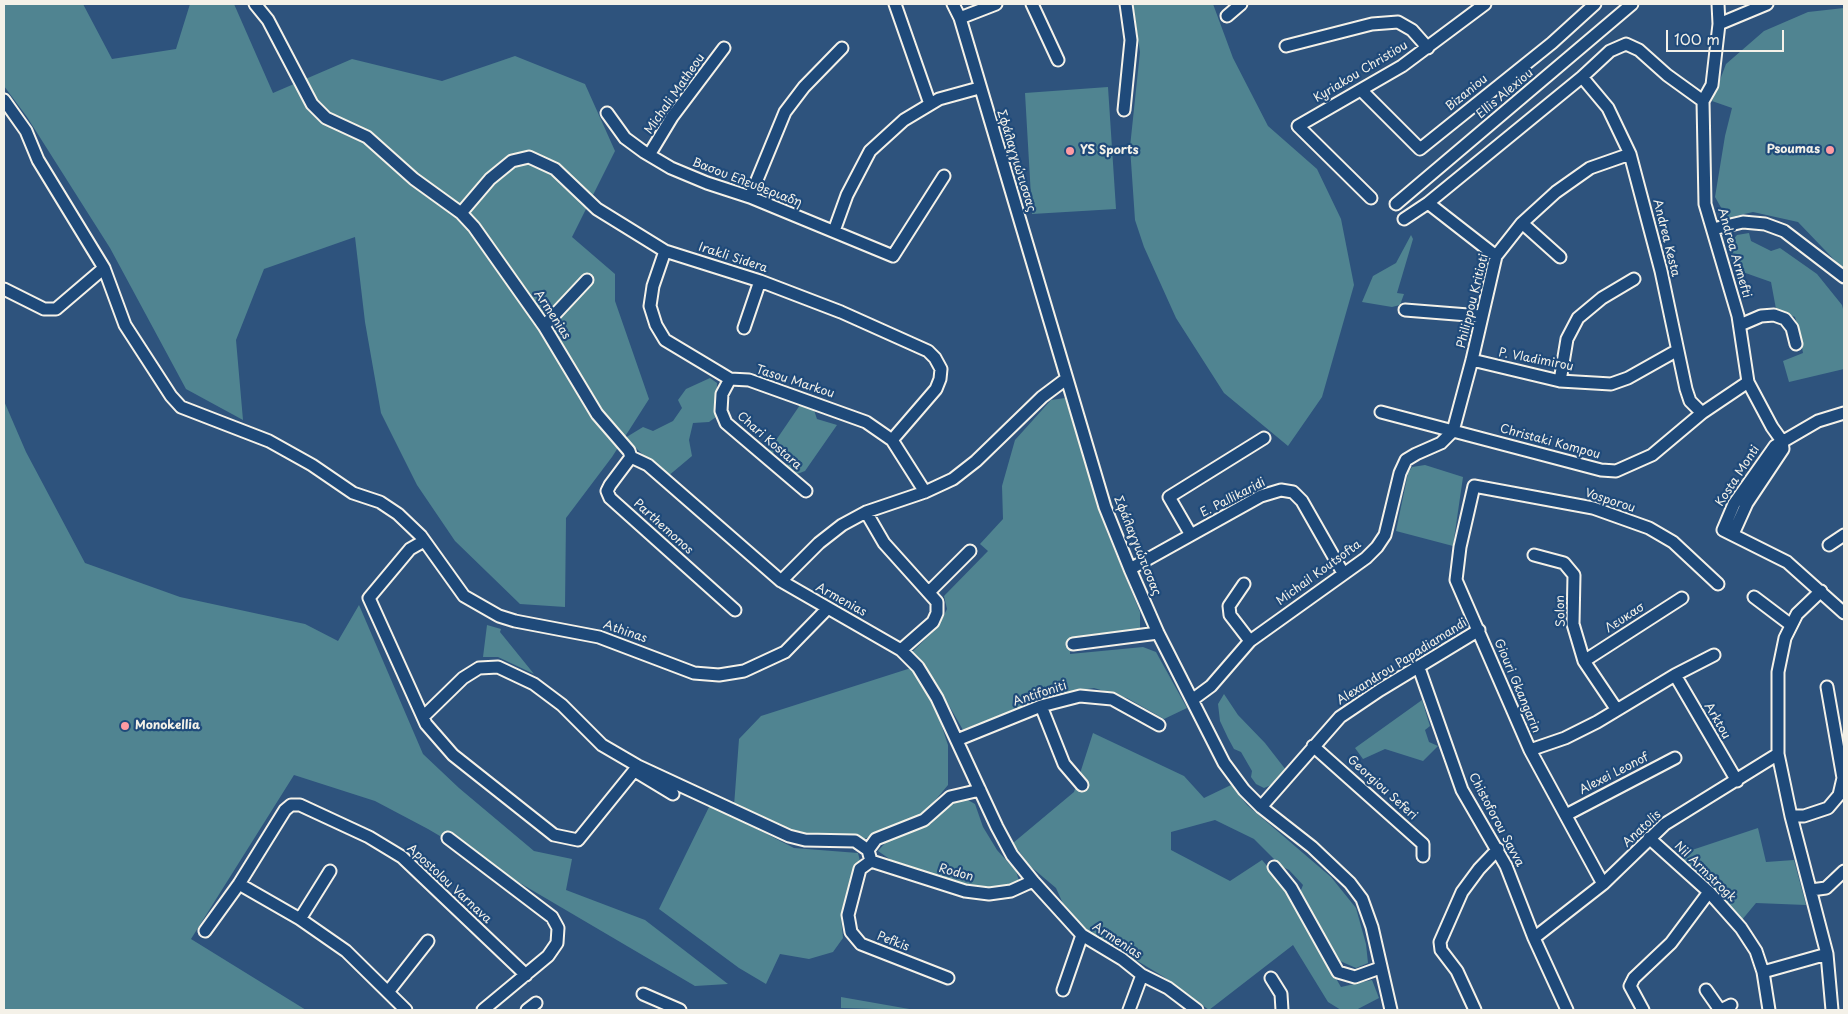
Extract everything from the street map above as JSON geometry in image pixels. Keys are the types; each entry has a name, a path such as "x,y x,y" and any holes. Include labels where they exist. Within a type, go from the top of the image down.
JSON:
{"street":[{"name":"Armenias","path":"255,4 268,20 312,104 326,118 367,138 414,179 461,213 479,232 544,326 597,414 631,457 648,465 781,581 901,650 923,675 937,698 1012,855 1082,935 1122,959 1142,975 1168,988 1196,1010"},
{"path":"895,4 930,104"},
{"name":"Σφάλαγγιώτισσας","path":"953,4 960,18 1105,507 1130,569 1158,633 1224,763 1244,790 1261,807 1312,847 1354,888 1362,899 1372,927 1391,1010"},
{"path":"960,18 996,4"},
{"path":"1032,4 1058,60"},
{"path":"1124,110 1131,40 1126,4"},
{"path":"1227,16 1241,4"},
{"name":"Kyriakou Christiou","path":"1371,198 1298,126 1402,66 1485,4"},
{"name":"Bizaniou","path":"1361,90 1420,149 1552,43 1595,4"},
{"name":"Ellis Alexiou","path":"1396,204 1632,4"},
{"name":"Andrea Armefti","path":"1718,4 1719,24 1712,85 1703,102 1705,204 1740,325 1748,382 1772,427 1782,441"},
{"path":"1719,24 1767,4"},
{"path":"1286,46 1372,24 1398,22 1412,30 1428,48"},
{"path":"1552,43 1567,60"},
{"path":"1404,219 1428,202 1548,105 1582,77 1610,50 1626,44 1639,50 1667,75 1703,102"},
{"name":"Michali Matheou","path":"649,155 672,117 724,48"},
{"path":"750,197 785,112 804,87 842,48"},
{"name":"Andrea Kesta","path":"1582,77 1608,108 1630,154 1661,271 1676,351 1690,401 1702,413"},
{"path":"834,231 847,195 870,151 904,120 930,104 939,99 980,88"},
{"path":"1533,89 1548,105"},
{"name":"Athinas","path":"4,100 26,131 38,160 104,268 125,325 158,378 181,407 269,441 312,465 353,493 380,502 398,514 424,541 464,596 498,616 599,637 694,673 719,675 744,671 785,652 827,609"},
{"name":"Βασου Ελευθεριαδη","path":"607,114 626,138 649,155 707,183 750,197 893,256 944,176"},
{"name":"Philippou Kritioti","path":"1453,431 1472,360 1496,256 1522,223 1556,192 1590,168 1630,154"},
{"name":"Irakli Sidera","path":"461,213 490,179 512,161 529,157 555,169 597,210 665,250 760,281 841,312 928,352 936,358 941,369 936,389 892,440"},
{"path":"1428,202 1496,256"},
{"path":"1713,229 1743,222 1765,224 1784,231 1844,277"},
{"path":"1522,223 1560,257"},
{"name":"Tasou Markou","path":"665,250 653,286 650,306 656,325 665,340 730,379 749,380 866,422 892,440 925,492"},
{"path":"4,289 44,309 56,309 104,268"},
{"path":"1560,381 1567,339 1578,318 1602,298 1634,279"},
{"path":"544,326 586,280"},
{"path":"744,328 760,281"},
{"path":"1405,310 1481,316"},
{"path":"1740,325 1761,316 1774,314 1785,319 1792,328 1796,344"},
{"name":"P. Vladimirou","path":"1472,360 1560,381 1611,384 1628,378 1676,351"},
{"name":"Chari Kostara","path":"730,379 722,394 721,412 726,424 806,491"},
{"path":"781,581 819,543 842,525 866,512 925,492 953,479 976,461 1042,396 1066,380"},
{"name":"Christaki Kompou","path":"1381,412 1601,470 1616,471 1652,456 1702,413 1748,382"},
{"name":"Kosta Monti","path":"1821,591 1787,562 1728,532 1734,504 1775,446 1818,421 1844,413"},
{"name":"Michail Koutsofta","path":"1192,700 1211,686 1250,641 1366,558 1384,535 1400,473 1406,460 1441,443 1453,431"},
{"path":"1191,535 1169,497 1264,438"},
{"name":"Parthemonos","path":"631,457 610,485 607,491 610,498 735,610"},
{"name":"Vosporou","path":"1474,486 1594,508 1649,528 1673,542 1718,584"},
{"name":"Giouri Gkangarin","path":"1474,486 1460,547 1456,580 1530,750 1603,884"},
{"name":"E. Pallikaridi","path":"1130,569 1261,496 1281,490 1294,492 1302,501 1343,573"},
{"path":"866,512 884,543 937,602 937,613 933,622 901,650"},
{"path":"1830,545 1844,535"},
{"path":"424,541 410,549 370,598 423,717 453,755 554,835 578,840 637,768"},
{"path":"929,592 970,551"},
{"name":"Solon","path":"1534,555 1564,563 1574,575 1573,624 1584,661 1617,710"},
{"path":"1244,584 1228,606 1230,615 1250,641"},
{"path":"1832,1010 1827,954 1791,816 1778,754 1778,672 1785,638 1791,625 1797,614 1821,591 1844,613"},
{"path":"1754,597 1791,625"},
{"name":"Λευκασ","path":"1584,661 1682,598"},
{"name":"Alexandrou Papadiamandi","path":"1261,807 1340,717 1380,690 1479,630"},
{"path":"1073,644 1158,633"},
{"path":"1530,750 1565,738 1617,710 1675,675 1714,656"},
{"path":"423,717 463,678 479,668 498,667 534,684 562,706 602,745 673,794"},
{"name":"Chistoforou Savva","path":"1419,668 1462,790 1498,849 1534,938 1568,1010"},
{"name":"Arktou","path":"1675,675 1736,781"},
{"path":"1791,816 1804,816 1828,808 1839,795 1843,778 1826,687"},
{"name":"Antifoniti","path":"957,740 1041,706 1080,696 1112,699 1159,724"},
{"path":"1041,706 1064,764 1082,785"},
{"name":"Georgiou Seferi","path":"1313,746 1423,844 1423,856"},
{"name":"Anatolis","path":"1534,938 1603,884 1665,824 1778,754"},
{"name":"Alexei Leonof","path":"1566,814 1675,758"},
{"name":"Rodon","path":"637,768 789,836 805,840 855,842 870,855 965,891 989,894 1010,891 1034,881"},
{"name":"Pefkis","path":"948,978 861,944 851,932 848,916 860,869 870,855 876,840 924,820 950,797 980,790"},
{"name":"Apostolou Varnava","path":"205,930 239,884 285,810 291,805 300,805 369,837 402,857 526,975"},
{"path":"448,838 552,917 558,928 558,943 548,956 483,1010"},
{"name":"Nil Armstrogk","path":"1649,838 1709,892 1741,928 1756,951 1763,972 1769,1010"},
{"path":"1475,1010 1457,971 1442,950 1440,942 1462,892 1479,869 1498,849"},
{"path":"1274,866 1290,888 1338,972 1356,977 1380,968"},
{"path":"300,919 330,871"},
{"path":"1811,890 1826,888 1843,876"},
{"path":"239,884 300,919 346,950 406,1010"},
{"path":"1643,1010 1630,986 1634,978 1671,943 1709,892"},
{"path":"1063,990 1082,935"},
{"path":"388,992 428,941"},
{"path":"1763,972 1827,954"},
{"path":"1129,1010 1142,975"},
{"path":"1270,978 1282,994 1282,1010"},
{"path":"1706,990 1724,1009"},
{"path":"643,994 680,1010"}],"green space":[{"path":"4,4 83,4 112,59 176,49 190,4 234,4 273,93 352,59 442,81 515,56 585,84 615,151 572,237 615,274 615,301 649,399 612,457 566,518 565,607 520,604 455,541 417,485 381,413 365,322 355,237 264,269 236,340 243,420 186,389 110,248 27,117 4,86"},
{"path":"1133,4 1213,4 1233,58 1268,126 1317,169 1341,219 1354,285 1322,397 1288,446 1224,393 1176,318 1144,247 1135,220 1130,147 1140,52"},
{"path":"1844,8 1844,270 1798,222 1753,212 1727,218 1715,197 1725,136 1732,108 1712,101 1726,64 1764,31 1808,12"},
{"name":"YS Sports","path":"1108,87 1116,209 1032,214 1025,93"},
{"path":"1749,233 1751,241 1771,251 1780,248 1817,274 1842,305 1844,313 1844,369 1789,382 1783,361 1803,353 1795,317 1776,309 1771,282 1737,270 1728,246 1737,235"},
{"path":"1411,235 1413,239 1397,293 1404,294 1400,305 1392,307 1362,302 1373,276 1396,263"},
{"path":"710,378 717,383 716,417 709,422 693,423 689,440 692,456 667,477 625,438 643,427 653,431 673,421 682,408 678,400 686,389"},
{"path":"1065,398 1107,532 1140,612 1140,628 1121,633 1071,638 1070,654 1143,647 1156,652 1187,708 1164,719 1127,698 1094,688 1061,693 963,730 935,681 912,652 938,627 947,609 944,596 988,551 980,544 1003,519 1002,486 1015,440 1051,400"},
{"path":"4,401 26,452 85,563 180,597 305,624 338,641 359,605 423,754 459,788 534,851 572,859 566,890 645,920 728,984 695,986 428,829 375,801 294,775 191,939 306,1010 4,1010"},
{"path":"800,405 814,410 817,419 837,425 805,471 797,474 786,468 788,461 776,451 771,454 768,452"},
{"path":"1425,465 1463,477 1453,546 1396,531 1408,473 1412,467"},
{"path":"487,625 501,629 500,632 534,674 498,657 483,657"},
{"path":"911,668 933,700 948,745 948,785 928,809 914,820 864,839 788,831 734,806 739,739 761,716"},
{"path":"1224,694 1238,715 1265,743 1286,770 1271,785 1264,788 1256,784 1251,777 1252,771 1241,752 1234,749 1228,738 1220,721 1218,704"},
{"path":"1422,700 1430,726 1425,730 1429,742 1438,746 1423,761 1385,749 1363,759 1355,748"},
{"path":"1093,733 1184,776 1204,798 1231,785 1247,805 1331,877 1356,908 1366,944 1368,963 1356,968 1340,961 1299,895 1303,885 1254,839 1215,820 1171,832 1171,850 1230,881 1262,860 1276,876 1341,987 1372,980 1379,998 1356,1010 1341,1010 1328,1002 1293,945 1209,1010 1164,977 1088,931 1065,908 1056,888 1030,866 1013,843 1074,792"},
{"path":"966,799 975,804 983,827 997,850 1016,871 1019,881 999,889 970,886 923,873 891,860 878,851 886,842 931,824 948,805"},
{"path":"710,805 794,848 858,853 860,861 850,881 841,917 843,938 833,952 809,959 780,954 766,984 739,968 659,909"},
{"path":"1758,828 1766,862 1794,860 1806,905 1756,903 1741,921 1678,861 1689,851"},
{"path":"841,997 915,1010 841,1008"}],"place":[{"name":"Psoumas","path":"1830,150"},
{"name":"YS Sports","path":"1070,151"},
{"name":"Monokellia","path":"125,726"}]}
